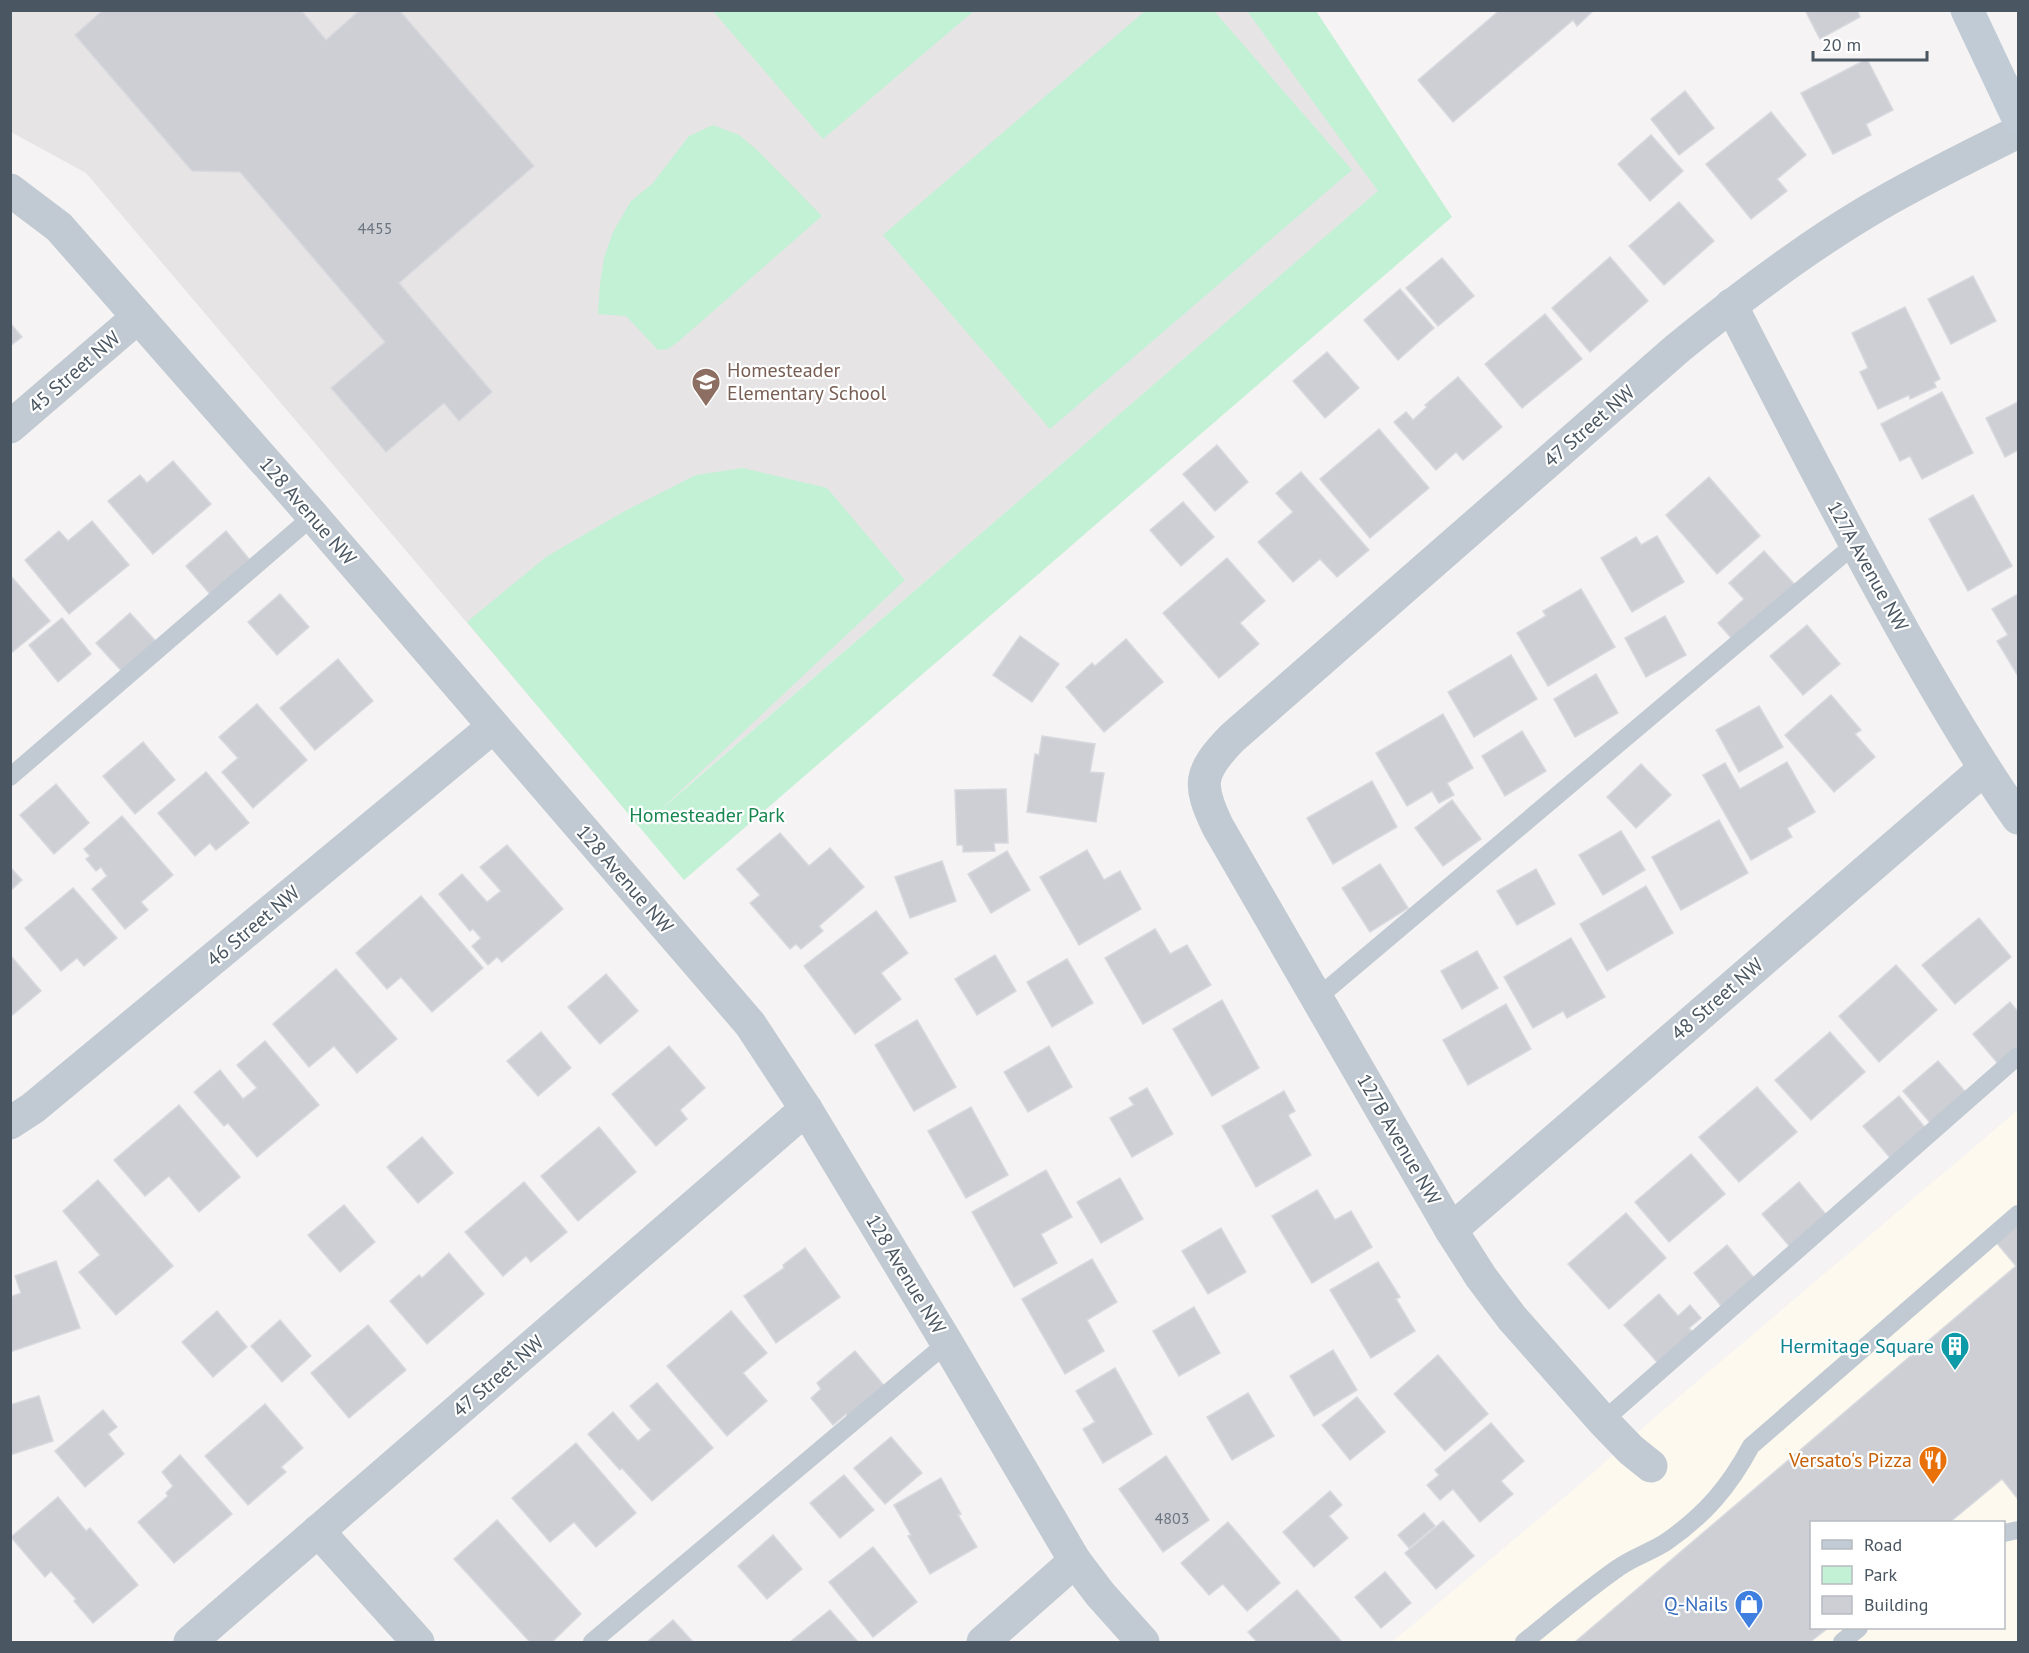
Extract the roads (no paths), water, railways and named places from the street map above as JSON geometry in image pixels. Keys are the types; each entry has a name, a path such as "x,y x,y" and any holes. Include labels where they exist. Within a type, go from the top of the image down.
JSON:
{"street":[{"path":"1967,10 2019,118"},
{"name":"47 Street NW","path":"1204,776 1215,756 1232,738 1660,364 1731,305 1866,212 2019,132"},
{"name":"128 Avenue NW","path":"10,190 59,227 313,516 750,1024 806,1109 947,1342 1075,1561 1100,1594 1143,1642"},
{"name":"127A Avenue NW","path":"1731,305 1854,545 1952,717 1984,769 2019,818"},
{"name":"45 Street NW","path":"10,427 138,317"},
{"name":"46 Street NW","path":"10,1123 33,1108 493,727"},
{"name":"48 Street NW","path":"1451,1230 1984,769"},
{"name":"127B Avenue NW","path":"1204,776 1204,793 1218,827 1451,1230 1481,1277 1512,1318 1603,1421 1631,1450 1651,1466"},
{"name":"47 Street NW","path":"190,1642 806,1109"},
{"path":"318,1531 418,1642"},
{"path":"982,1642 1075,1561"}],"lane":[{"path":"10,777 313,516"},
{"path":"1317,998 1854,545"},
{"path":"1603,1421 2019,1056"},
{"path":"1524,1642 1600,1580 1629,1560 1666,1542 1701,1514 1721,1495 1751,1446 2019,1214"},
{"path":"592,1642 947,1342"},
{"path":"1842,1642 1858,1629"}],"place":[{"name":"Homesteader Elementary School","path":"706,408"},
{"name":"Hermitage Square","path":"1955,1372"},
{"name":"Versato's Pizza","path":"1933,1486"},
{"name":"Q-Nails","path":"1749,1630"}],"park label":[{"name":"Homesteader Park","path":"707,815"}]}
